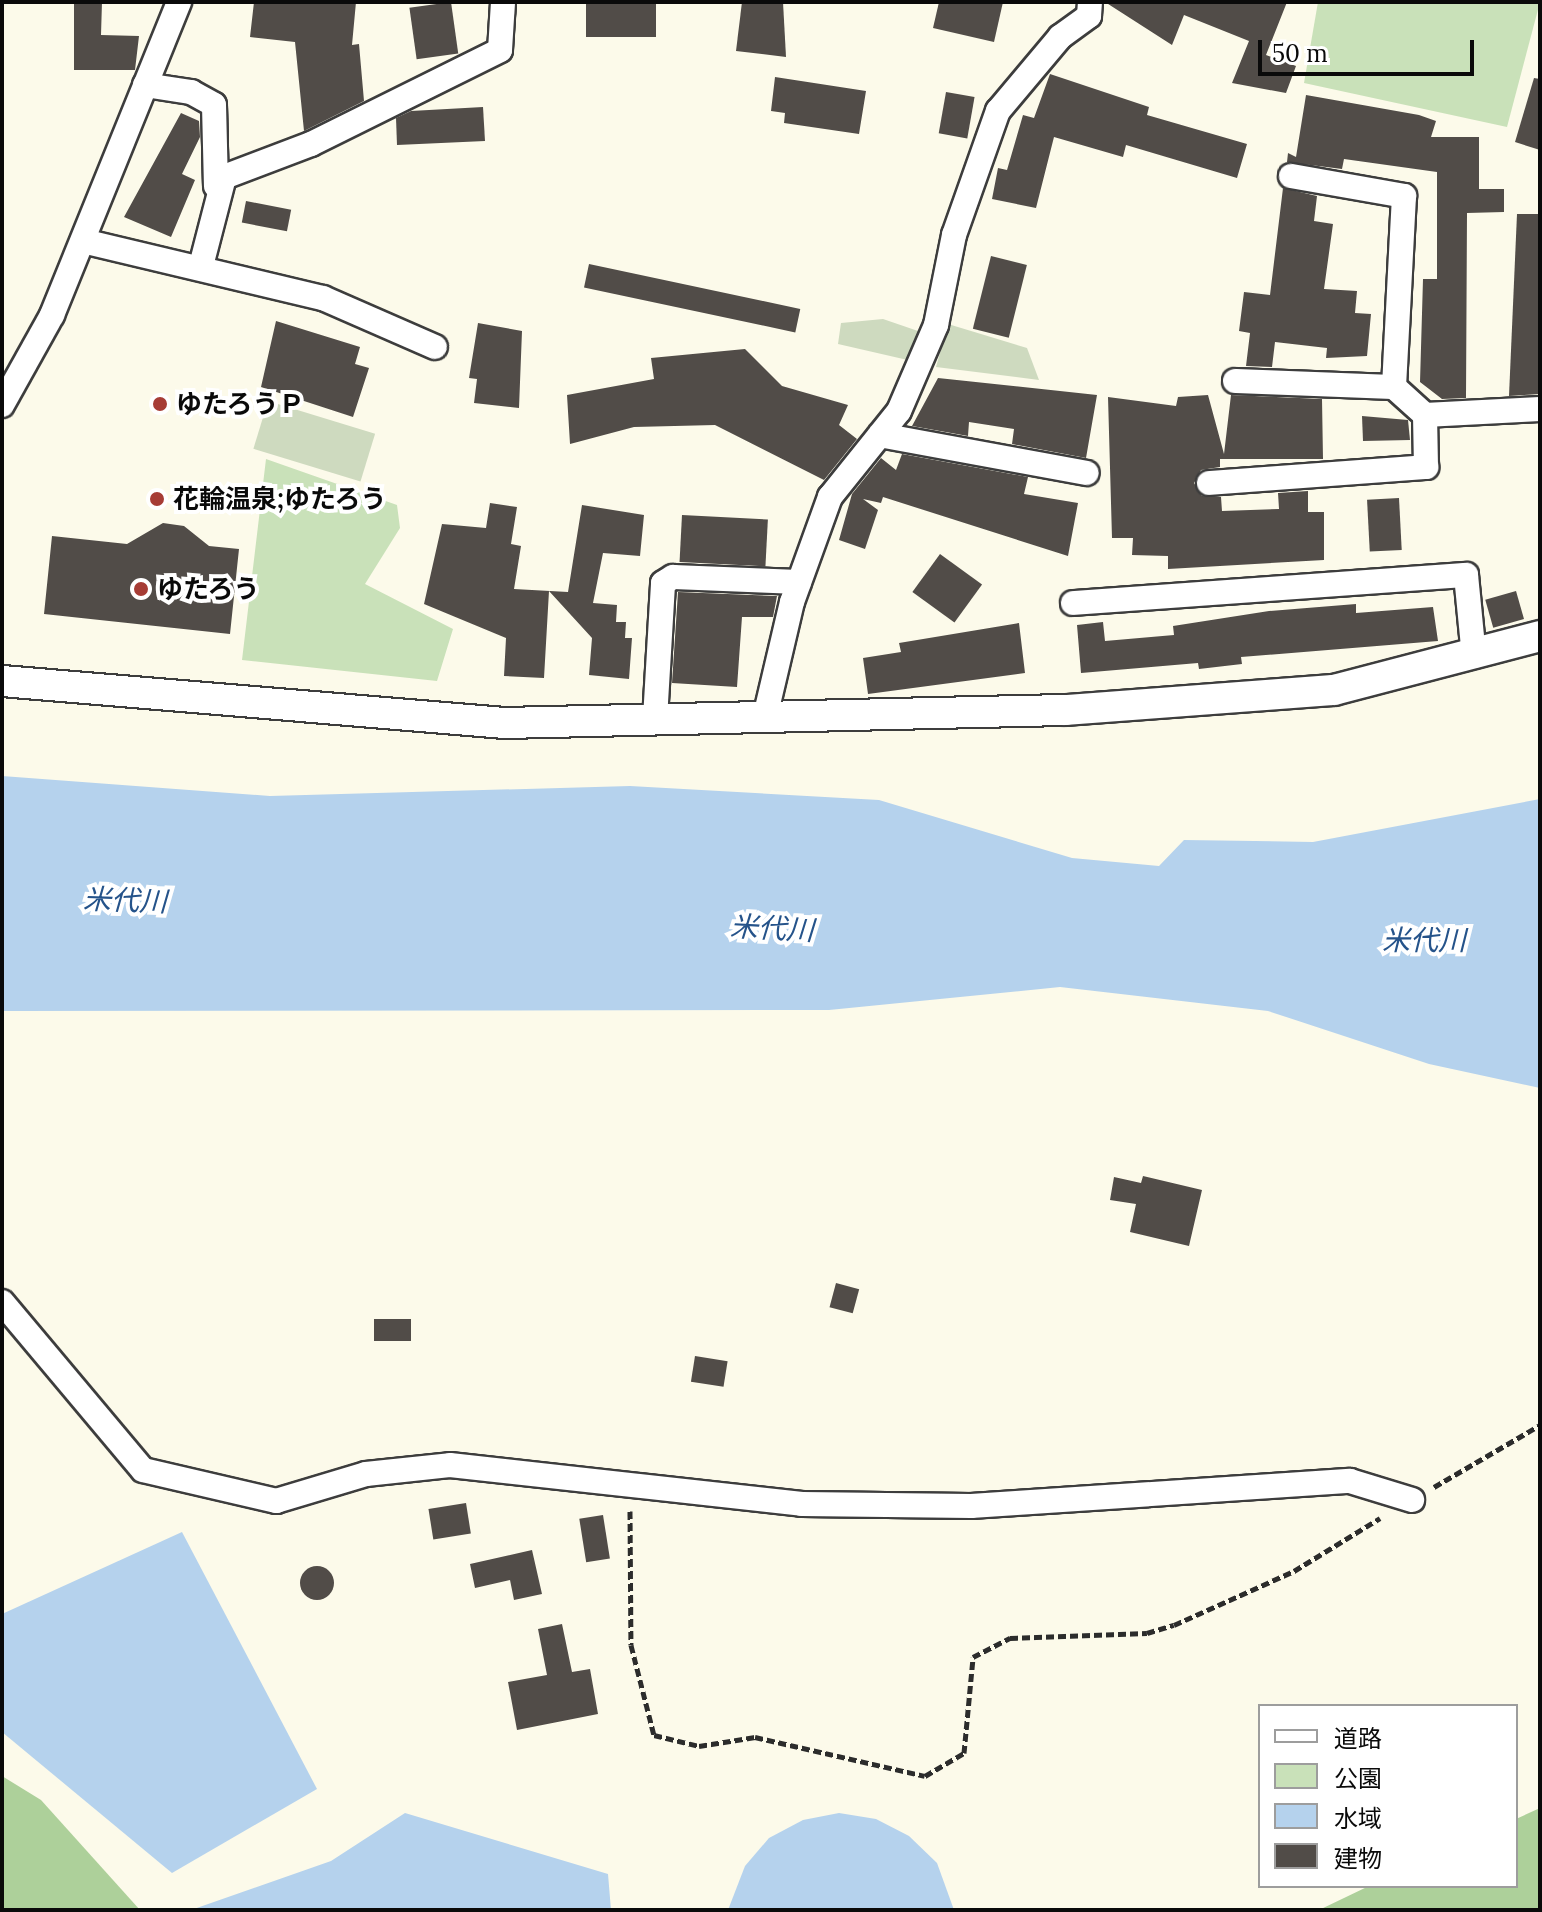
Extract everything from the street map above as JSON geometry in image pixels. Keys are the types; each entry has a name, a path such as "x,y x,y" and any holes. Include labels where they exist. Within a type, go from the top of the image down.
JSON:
{"street":[{"path":"2,405 83,241 179,2"},
{"path":"216,186 500,50 503,2"},
{"path":"765,717 799,582 830,497 899,411 936,325 954,235 998,111 1060,37 1089,16 1090,2"},
{"path":"145,85 191,92 214,105 216,186 201,266"},
{"path":"1291,176 1404,196 1394,387"},
{"path":"83,241 201,266 323,298 435,347"},
{"path":"1235,381 1394,387 1425,415 1540,409"},
{"path":"1209,483 1426,467 1425,415"},
{"path":"880,435 1087,473"},
{"path":"1073,603 1466,575 1474,656"},
{"path":"655,719 663,583 673,577 799,582"},
{"path":"2,681 341,714 504,723 1066,710 1334,690 1474,656 1540,636"},
{"path":"2,1302 143,1470 276,1501 366,1474 450,1465 802,1504 971,1506 1350,1481 1412,1500"}],"path":[{"path":"623,1486 631,1645 654,1735 699,1746 755,1737 925,1776 964,1753 973,1657 1010,1638 1147,1633 1174,1625 1294,1571 1540,1425"}],"green space":[{"path":"1318,2 1540,2 1507,127 1304,83"},
{"path":"883,319 918,331 912,361 838,344 841,323"},
{"path":"948,324 1027,348 1039,380 936,367"},
{"path":"268,401 375,434 360,482 253,449"},
{"path":"266,459 397,505 400,528 365,584 453,629 437,681 242,660"},
{"path":"2,1776 41,1800 140,1910 2,1910"},
{"path":"1540,1808 1540,1910 1319,1910 1365,1888 1518,1888 1518,1818"}],"water":[{"name":"米代川","path":"2,776 270,796 630,786 879,800 1072,858 1159,866 1184,840 1313,842 1540,799 1540,1088 1429,1064 1268,1011 1060,987 829,1010 2,1011"},
{"path":"182,1532 317,1789 172,1873 2,1732 2,1614"},
{"path":"405,1813 608,1874 611,1910 191,1910 331,1861"},
{"path":"839,1813 876,1819 909,1836 937,1863 954,1910 728,1910 745,1866 769,1838 803,1820"}],"building":[{"path":"74,2 102,2 101,35 139,36 135,70 74,70"},
{"path":"254,2 356,2 352,45 359,44 364,101 304,131 295,42 250,37"},
{"path":"451,2 458,53 417,59 409,8"},
{"path":"586,2 656,2 656,37 586,37"},
{"path":"742,2 783,2 786,57 736,51"},
{"path":"939,2 1003,2 994,42 933,28"},
{"path":"1105,2 1287,2 1266,55 1296,66 1286,93 1232,83 1249,41 1184,15 1172,45"},
{"path":"1050,74 1149,107 1147,115 1247,144 1237,178 1126,145 1123,157 1054,137 1036,208 992,199 998,168 1007,170 1023,115 1034,118"},
{"path":"775,77 866,91 859,134 784,123 785,113 771,111"},
{"path":"1534,78 1540,79 1540,150 1515,142"},
{"path":"946,92 975,97 967,138 939,133"},
{"path":"1306,95 1419,115 1436,121 1431,137 1479,137 1479,189 1504,189 1504,212 1467,213 1466,398 1442,399 1420,382 1423,279 1437,279 1437,172 1344,159 1342,169 1287,162 1288,153 1296,157"},
{"path":"483,107 485,141 397,145 396,118 411,111"},
{"path":"181,113 199,121 200,137 182,174 195,180 171,237 124,217"},
{"path":"1283,188 1317,196 1314,221 1333,224 1324,289 1357,291 1355,313 1371,314 1367,356 1326,358 1327,348 1275,342 1272,367 1246,366 1250,333 1239,331 1244,292 1270,295"},
{"path":"246,201 291,210 287,231 242,223"},
{"path":"1517,214 1540,214 1540,394 1509,396"},
{"path":"991,256 1027,265 1009,338 973,329"},
{"path":"589,264 800,309 795,332 584,287"},
{"path":"276,321 360,347 355,364 369,368 353,417 261,387"},
{"path":"478,323 522,331 519,408 474,403 477,379 469,378"},
{"path":"745,349 782,386 848,405 839,425 857,439 824,480 715,425 634,427 570,444 567,395 654,379 651,358"},
{"path":"938,378 1097,395 1086,458 1012,444 1014,429 969,422 968,436 912,426"},
{"path":"1208,395 1224,454 1231,395 1322,399 1323,459 1220,459 1220,467 1201,470 1194,483 1202,496 1221,497 1222,511 1279,509 1278,493 1308,491 1308,512 1324,512 1324,560 1168,569 1168,556 1132,555 1133,538 1112,538 1108,397 1176,406 1178,397"},
{"path":"1362,416 1408,420 1410,440 1363,441"},
{"path":"902,454 1028,477 1024,494 1078,503 1068,556 883,497 881,503 863,499 878,510 865,549 839,540 852,494 881,458 896,470"},
{"path":"1399,498 1402,550 1370,552 1367,500"},
{"path":"490,503 517,507 511,544 521,546 514,589 568,592 582,505 644,515 640,556 603,553 593,603 617,605 616,622 626,622 625,638 632,638 629,679 589,675 592,638 549,591 544,678 504,676 506,638 424,604 442,524 486,528"},
{"path":"682,515 768,520 765,566 680,562"},
{"name":"ゆたろう","path":"163,523 184,526 209,546 239,549 230,634 44,614 52,536 127,544"},
{"path":"940,554 982,585 954,623 912,592"},
{"path":"1516,591 1524,619 1493,628 1485,600"},
{"path":"678,592 777,596 773,617 742,617 737,687 672,683"},
{"path":"1356,604 1356,613 1433,607 1438,641 1241,657 1242,664 1199,669 1198,663 1081,673 1077,625 1103,622 1105,641 1174,635 1173,626 1269,611"},
{"path":"1019,623 1025,673 868,694 863,658 901,652 899,643"},
{"path":"1143,1176 1202,1190 1189,1246 1130,1232 1136,1204 1110,1200 1114,1177 1141,1183"},
{"path":"836,1283 859,1289 853,1313 830,1307"},
{"path":"374,1319 411,1319 411,1341 374,1341"},
{"path":"695,1356 728,1361 724,1387 691,1382"},
{"path":"466,1503 471,1534 433,1540 428,1509"},
{"path":"603,1515 610,1558 586,1562 579,1519"},
{"path":"532,1550 542,1594 514,1600 510,1580 475,1588 470,1564"},
{"path":"317,1566 329,1571 334,1583 329,1595 317,1600 305,1595 300,1583 305,1571"},
{"path":"562,1624 572,1672 590,1669 598,1714 517,1730 508,1682 547,1675 538,1629"}],"place":[{"name":"ゆたろうＰ","path":"160,404"},
{"name":"花輪温泉;ゆたろう","path":"157,499"},
{"name":"ゆたろう","path":"141,589"}]}
